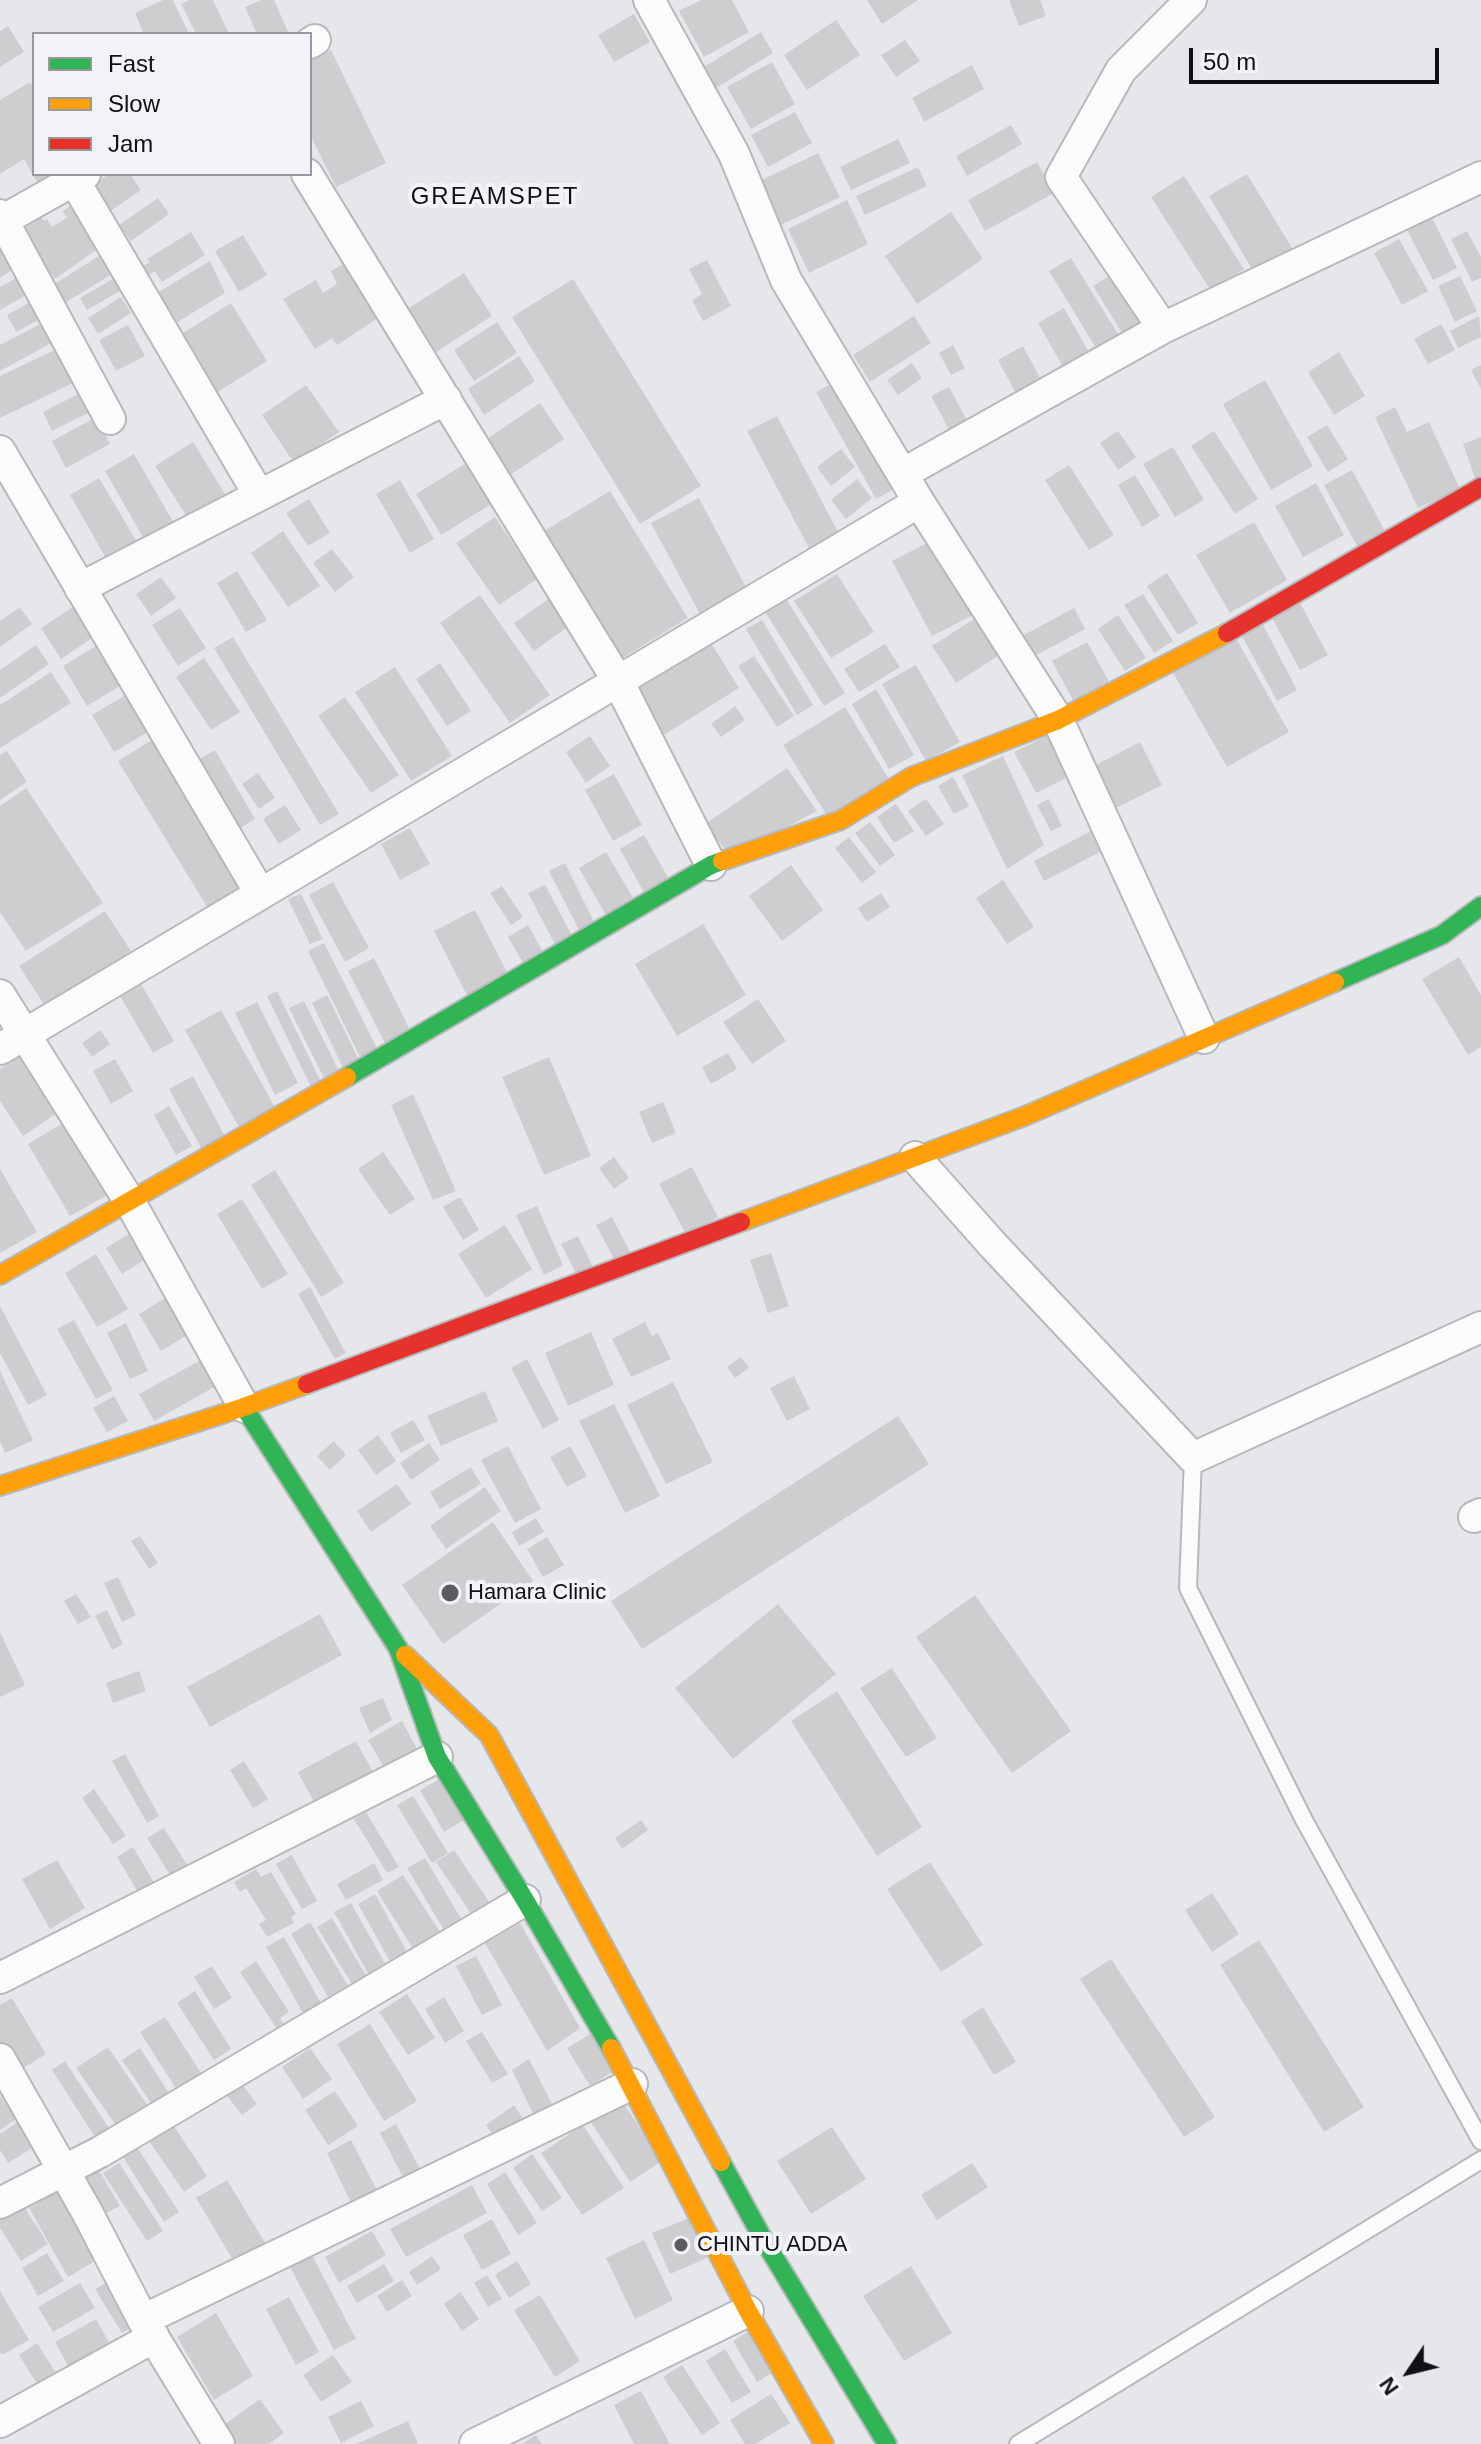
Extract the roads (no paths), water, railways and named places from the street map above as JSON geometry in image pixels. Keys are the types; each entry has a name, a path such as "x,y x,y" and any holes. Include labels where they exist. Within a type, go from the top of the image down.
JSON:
{"main road":[{"path":"0,1275 711,865 841,820 911,777 1058,720 1199,649 1481,487"},
{"path":"0,1486 244,1407 1025,1116 1442,935 1481,906"},
{"path":"244,1407 398,1648 437,1757 632,2084 748,2311 816,2416 824,2444"},
{"path":"398,1648 489,1735 849,2394 887,2444"}],"street":[{"path":"649,0 734,154 786,280 919,502 1058,720 1204,1038"},
{"path":"1163,328 1061,177 1121,70 1191,0"},
{"path":"308,176 618,681 711,865"},
{"path":"110,419 1,219 80,177 259,495"},
{"path":"902,474 1163,328 1481,177"},
{"path":"80,588 446,399"},
{"path":"0,451 260,893"},
{"path":"12,1042 919,502"},
{"path":"0,995 12,1042 130,1202 244,1407"},
{"path":"915,1157 992,1244 1193,1458 1481,1327"},
{"path":"0,1978 437,1757"},
{"path":"0,2203 100,2152 525,1900"},
{"path":"0,2059 148,2329 219,2444"},
{"path":"0,2422 148,2329 632,2084"},
{"path":"475,2444 748,2311"}],"lane":[{"path":"1193,1458 1188,1588 1304,1820 1481,2141"},
{"path":"1018,2444 1481,2160"}],"place":[{"name":"Hamara Clinic","path":"450,1593"},
{"name":"CHINTU ADDA","path":"681,2245"}],"district":[{"name":"GREAMSPET","path":"495,197"}]}
